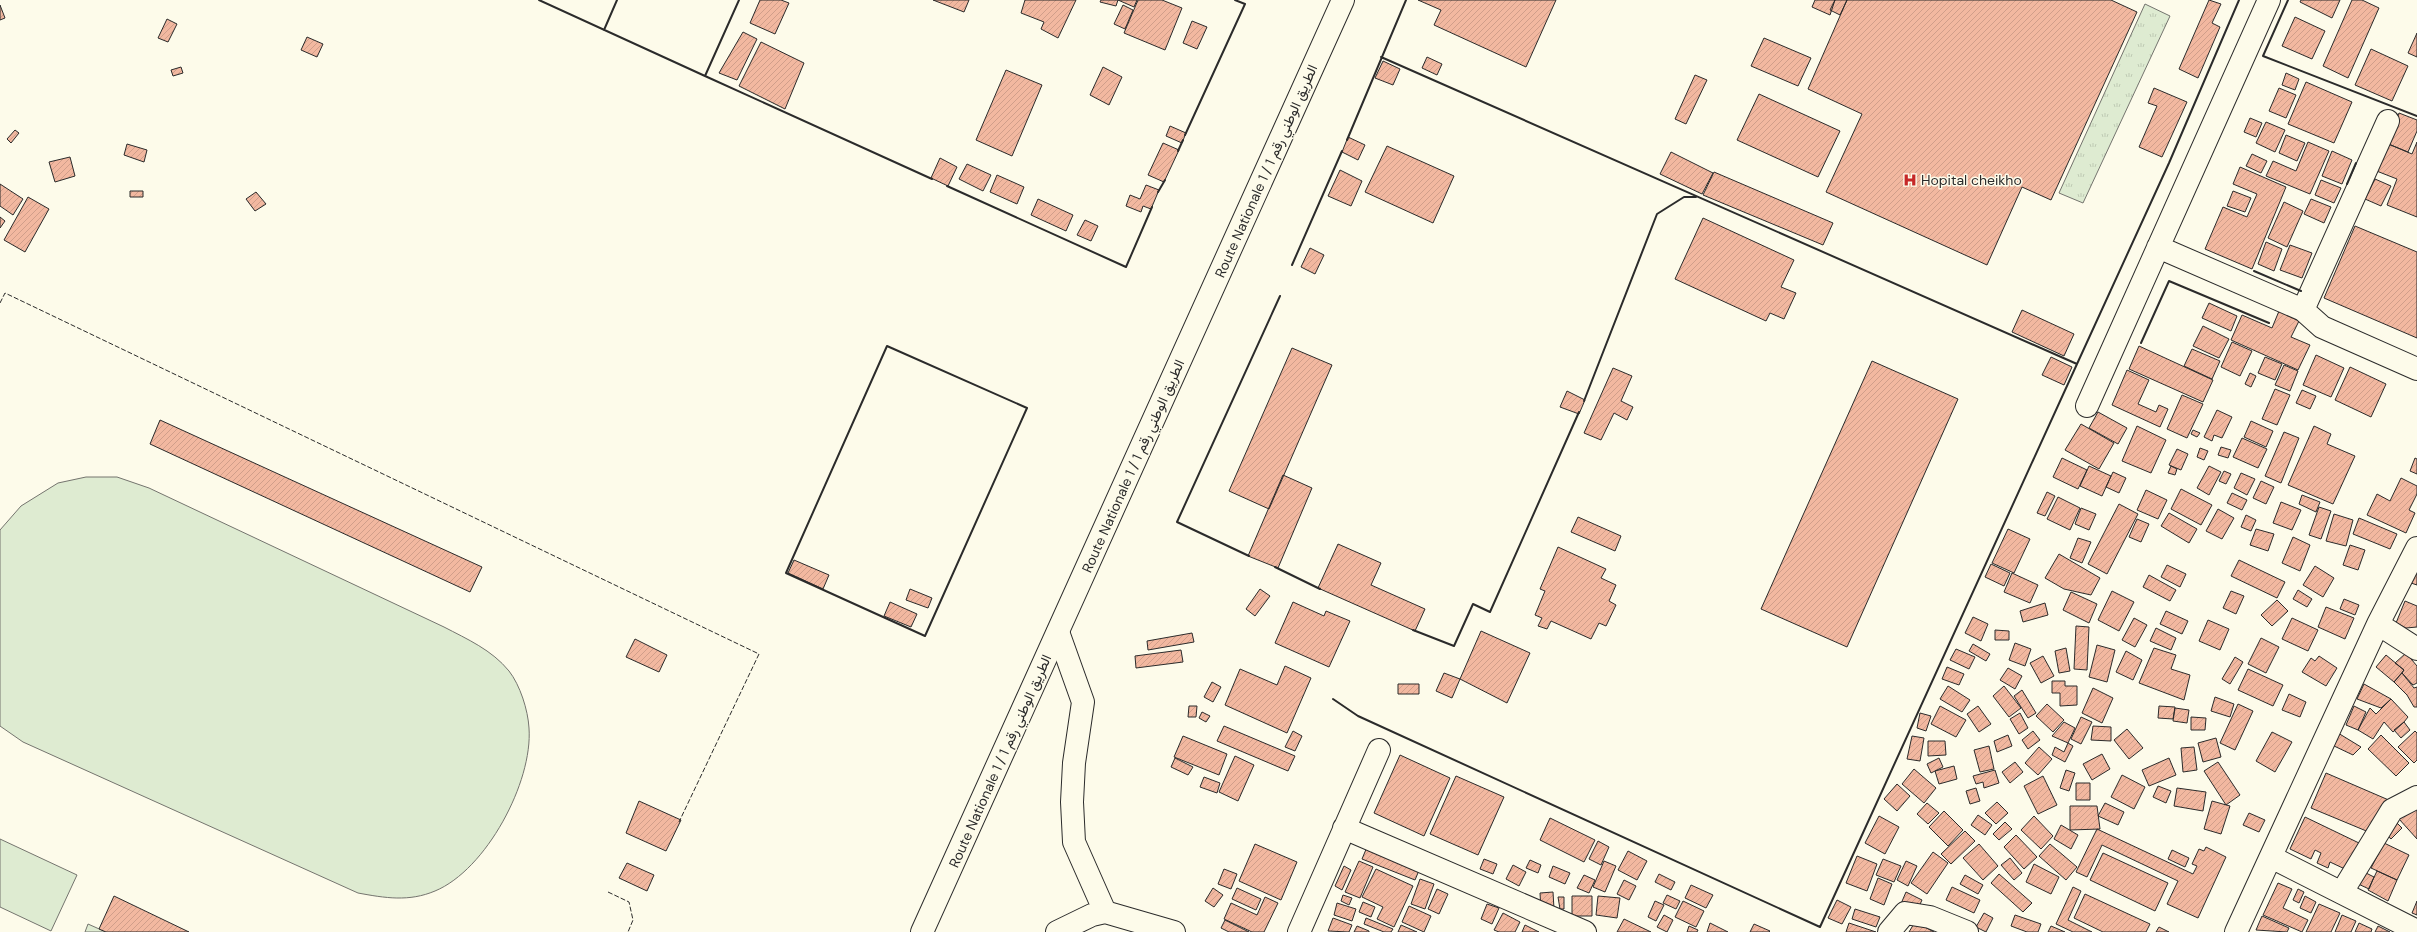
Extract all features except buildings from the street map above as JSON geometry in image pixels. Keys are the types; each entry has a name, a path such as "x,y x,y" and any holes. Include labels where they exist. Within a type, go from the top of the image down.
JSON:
{"street":[{"name":"Route Nationale 1 / الطريق الوطني رقم 1","path":"922,932 1343,0"},
{"path":"2087,406 2269,0"},
{"path":"2303,310 2388,121"},
{"path":"2158,247 2303,310 2322,327 2417,369"},
{"path":"2236,932 2378,624 2417,548"},
{"path":"2378,624 2417,650"},
{"path":"1058,632 1083,702 1074,763 1072,802 1074,842 1105,912"},
{"path":"1299,932 1379,750"},
{"path":"2342,892 2392,810 2417,797"},
{"path":"1344,828 1585,932"},
{"path":"2270,857 2417,931"},
{"path":"1057,932 1092,915 1105,912 1174,932"},
{"path":"1889,932 1905,913 1930,917 1967,932"}],"green space":[{"path":"2145,4 2170,16 2083,203 2059,193"},
{"path":"86,477 117,477 149,488 444,627 487,651 509,671 517,683 525,706 529,728 528,750 523,773 503,822 472,864 454,880 435,891 416,897 397,898 358,893 23,742 0,726 0,530 21,506 58,483"},
{"path":"0,839 77,875 51,931 0,907"},
{"path":"88,924 106,932 85,932"}],"fence":[{"path":"0,303 5,293 759,654 679,822"},
{"path":"608,892 629,902 633,920 628,932"}],"wall":[{"path":"539,0 705,76"},
{"path":"604,30 617,0"},
{"path":"739,0 705,76 932,179"},
{"path":"1185,135 1245,4 1235,0"},
{"path":"1347,140 1406,0"},
{"path":"1381,57 2077,364 2169,163 2239,0"},
{"path":"2288,0 2263,56 2417,116"},
{"path":"1178,151 1183,140"},
{"path":"1292,265 1342,151"},
{"path":"2347,184 2356,163"},
{"path":"1158,192 1165,180"},
{"path":"947,186 1126,267 1152,207"},
{"path":"1584,401 1657,214 1684,197 1696,197"},
{"path":"2254,271 2301,291"},
{"path":"2141,343 2169,281 2269,323"},
{"path":"1249,556 1177,522 1280,296"},
{"path":"887,346 1027,408 925,636 786,573 887,346"},
{"path":"1333,699 1358,716 1820,927 2077,364"},
{"path":"1413,630 1454,646 1473,604 1490,612 1579,412"},
{"path":"1275,567 1320,589"}],"place":[{"name":"Hopital cheikho","path":"1910,180"}]}
